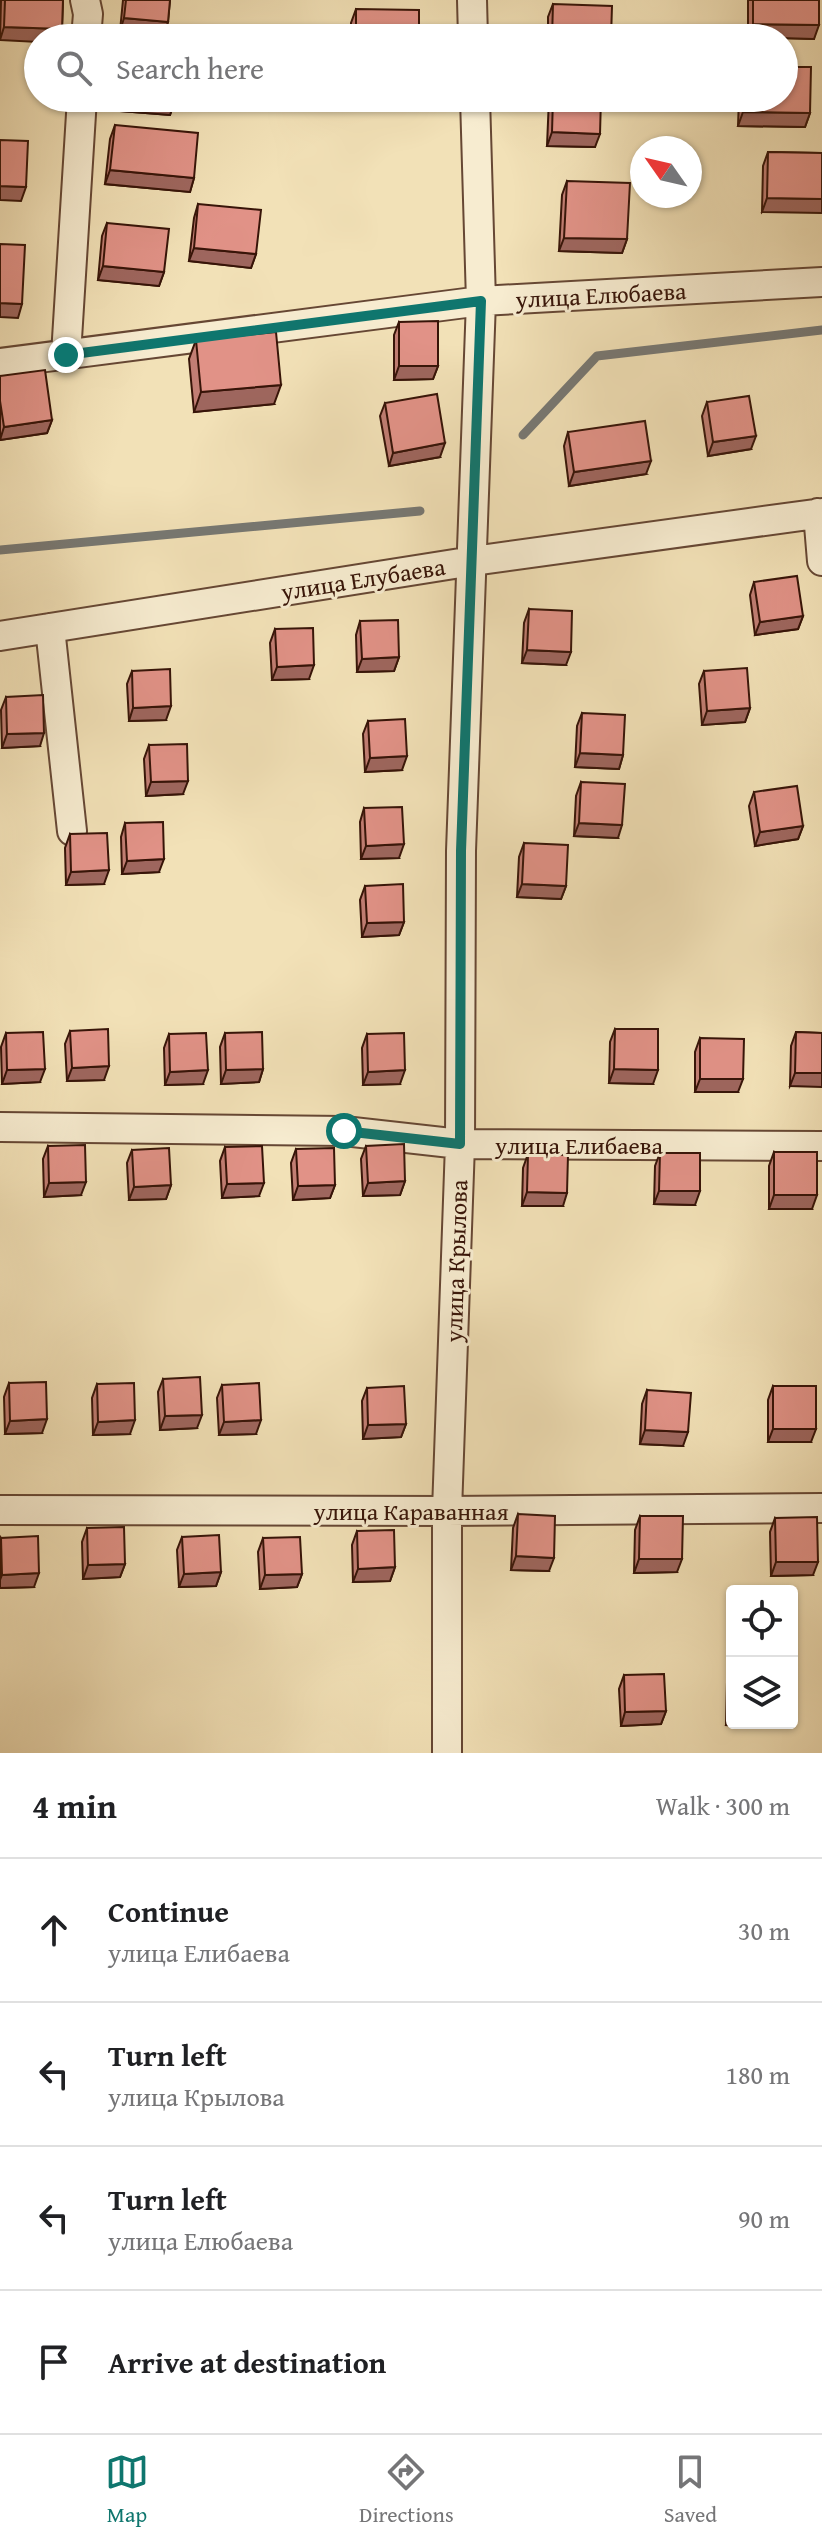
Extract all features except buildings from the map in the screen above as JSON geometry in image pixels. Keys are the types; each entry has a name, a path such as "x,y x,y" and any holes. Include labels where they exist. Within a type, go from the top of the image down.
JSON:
{"street":[{"path":"85,0 87,24"},
{"path":"472,0 473,24"},
{"path":"66,355 81,112"},
{"name":"улица Крылова","path":"447,1753 447,1511 460,1144 461,851 481,301 475,112"},
{"name":"улица Елюбаева","path":"0,363 481,301 822,282"},
{"path":"820,513 822,561"},
{"name":"улица Елубаева","path":"0,636 473,561 820,513"},
{"path":"50,628 72,831"},
{"name":"улица Елибаева","path":"0,1127 344,1131 460,1144 822,1146"},
{"name":"улица Караванная","path":"0,1510 822,1508"}],"waterway":[{"path":"523,435 597,356 822,330"},
{"path":"0,550 420,511"}],"route":[{"path":"66,355 481,301 461,851 460,1144 344,1131"}]}
